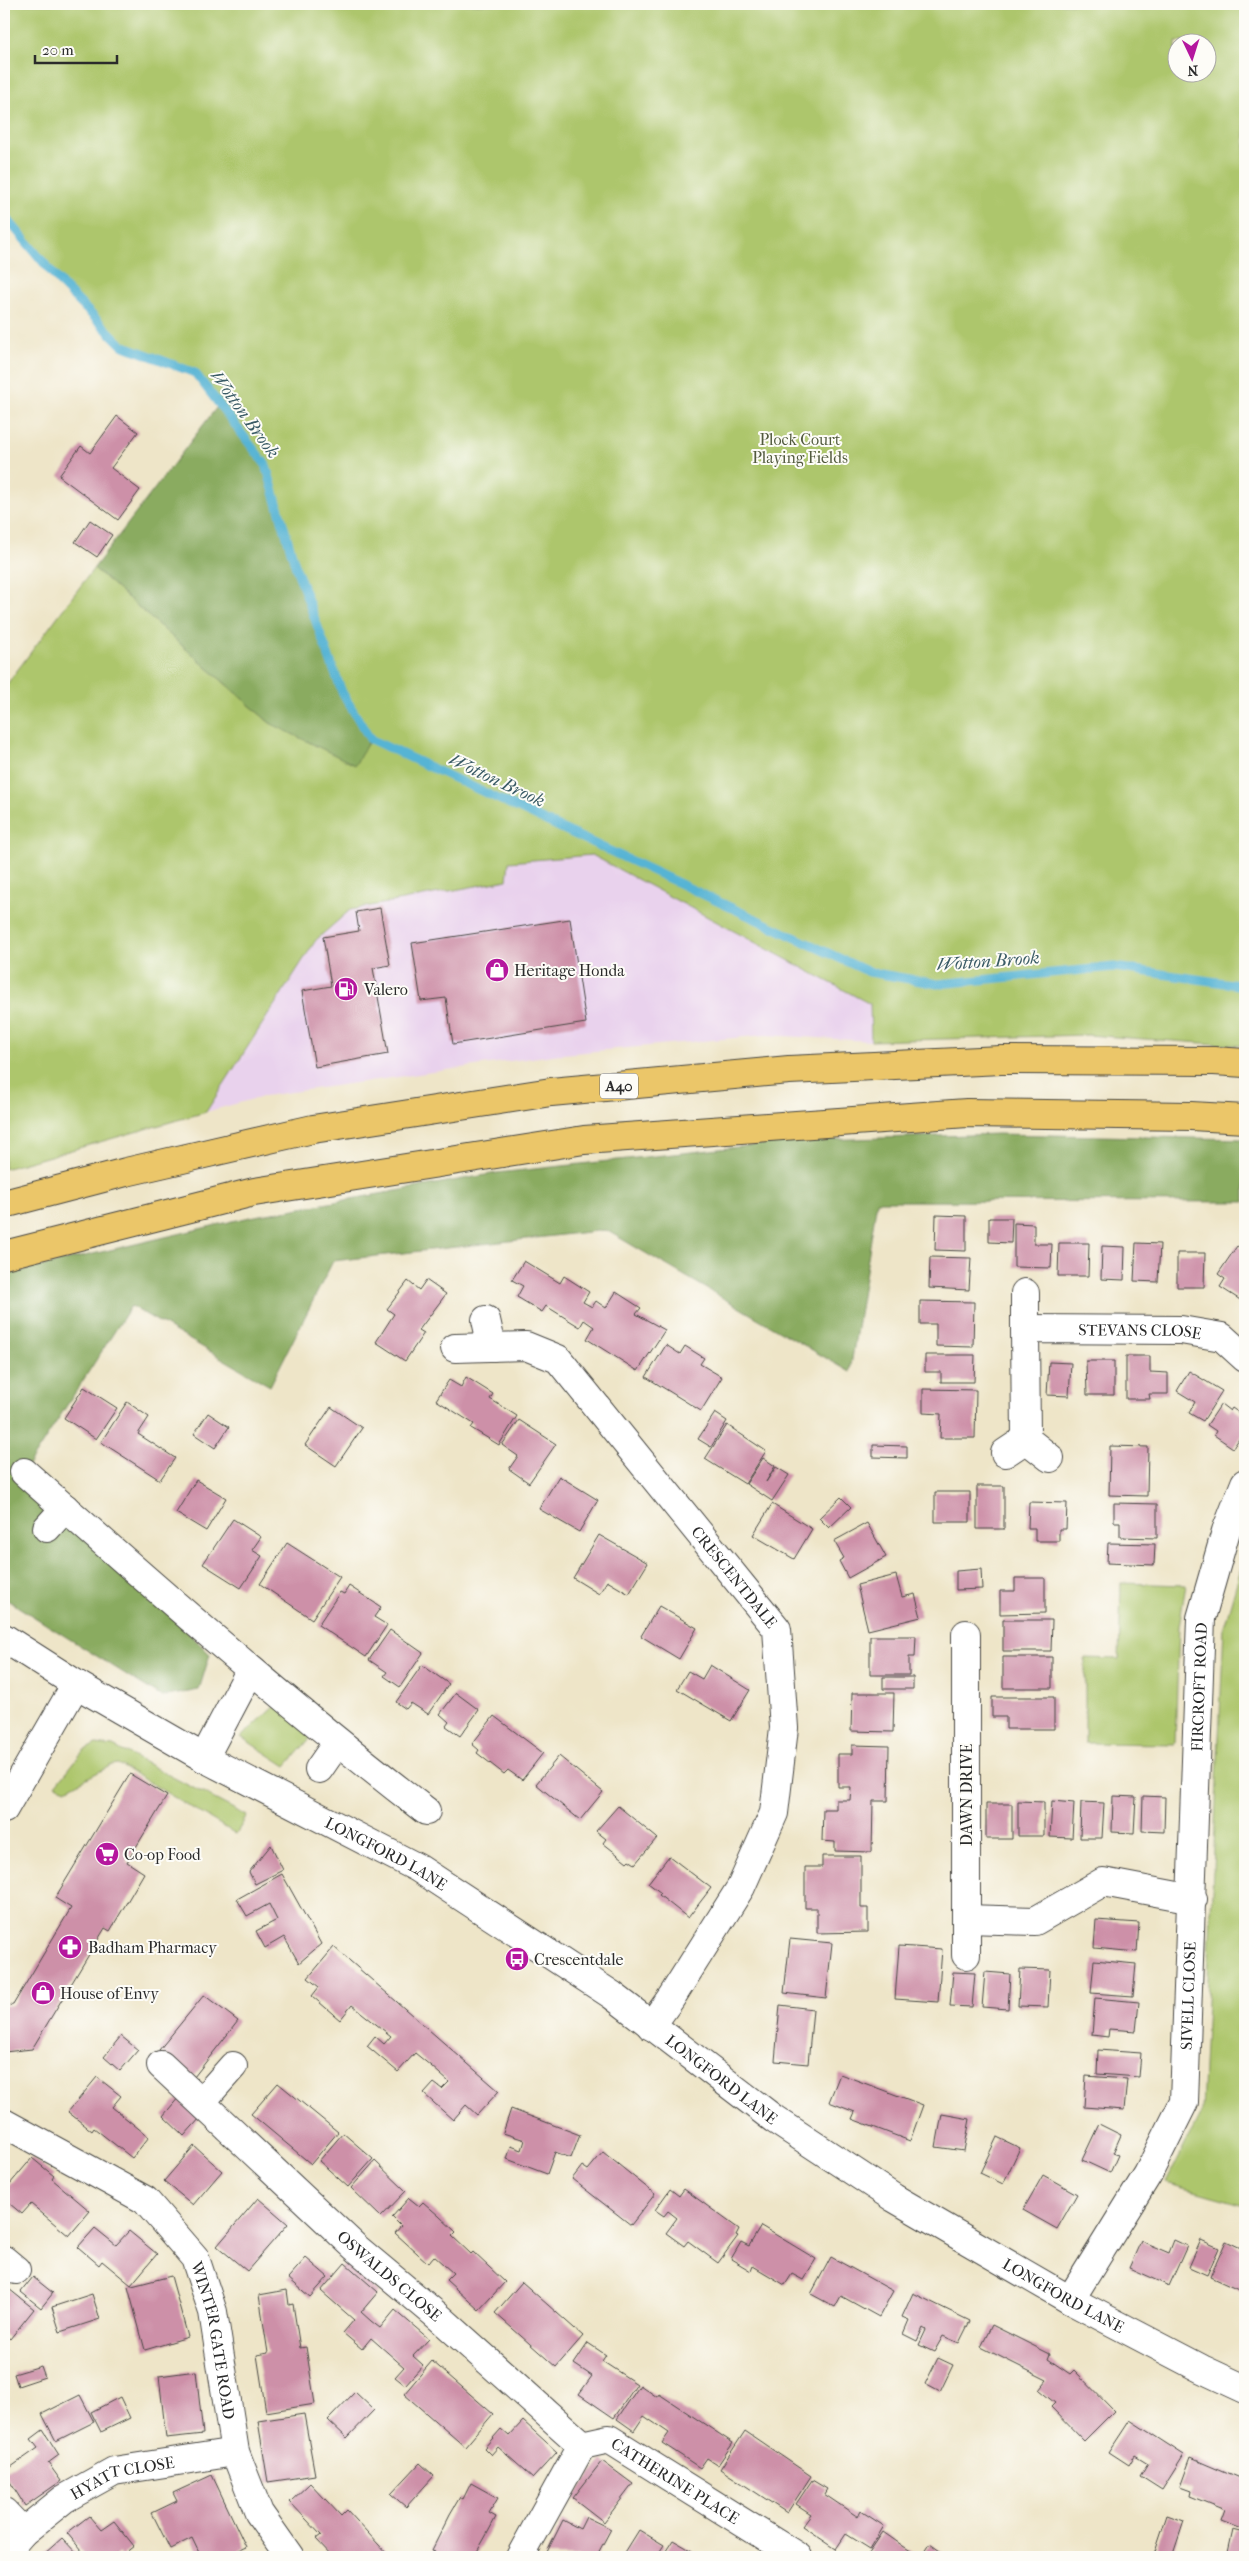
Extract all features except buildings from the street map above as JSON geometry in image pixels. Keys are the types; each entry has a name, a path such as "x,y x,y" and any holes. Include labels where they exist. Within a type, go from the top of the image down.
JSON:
{"highway":[{"name":"A40","path":"4,1204 126,1172 313,1129 551,1092 790,1070 1001,1060 1214,1061 1245,1063"},
{"path":"4,1255 254,1192 584,1140 966,1113 1182,1116 1245,1120"}],"street":[{"path":"1025,1293 1025,1329 1016,1446 1050,1458"},
{"path":"486,1320 492,1347"},
{"name":"STEVANS CLOSE","path":"1025,1329 1181,1330 1222,1338 1245,1358"},
{"name":"CRESCENTDALE","path":"455,1348 526,1346 558,1360 777,1629 784,1728 774,1813 741,1887 671,1998 651,2026"},
{"path":"24,1472 56,1518 250,1671 337,1743 426,1811"},
{"name":"FIRCROFT ROAD","path":"1193,1899 1201,1618 1226,1532 1245,1483"},
{"name":"DAWN DRIVE","path":"966,1634 966,1955"},
{"name":"LONGFORD LANE","path":"4,1638 76,1684 204,1758 418,1868 612,1995 774,2119 894,2198 1070,2300 1245,2389"},
{"path":"204,1758 250,1671"},
{"path":"4,1809 76,1684"},
{"path":"319,1769 337,1743"},
{"path":"966,1919 1035,1920 1103,1882 1193,1899"},
{"name":"SIVELL CLOSE","path":"1070,2300 1148,2174 1184,2102 1193,1899"},
{"name":"OSWALDS CLOSE","path":"161,2065 202,2101 355,2247 440,2318 582,2445"},
{"path":"202,2101 232,2066"},
{"name":"WINTER GATE ROAD","path":"4,2123 145,2200 195,2258 213,2312 235,2452 259,2513 290,2557"},
{"name":"CATHERINE PLACE","path":"582,2445 609,2439 798,2557"},
{"path":"520,2557 582,2445"},
{"name":"HYATT CLOSE","path":"4,2554 23,2532 64,2499 114,2471 235,2452"},
{"path":"4,2512 23,2532"}],"shaded area":[{"path":"592,855 870,1004 871,1041 765,1035 553,1055 264,1096 206,1112 316,940 350,910 507,880 508,862"}],"green space":[{"name":"Plock Court Playing Fields","path":"4,4 1245,4 1245,1046 1087,1035 871,1041 870,1004 592,855 509,862 507,880 350,910 316,940 206,1112 4,1169 4,688 94,568 270,723 370,739 342,692 296,568 266,465 195,373 122,345 64,287 4,215"},
{"path":"220,403 266,465 296,568 342,692 370,739 355,765 270,723 94,568"},
{"path":"998,1134 1245,1139 1245,1202 877,1201 850,1372 606,1230 333,1261 270,1386 131,1306 24,1472 210,1654 199,1690 162,1697 4,1598 4,1275 250,1217 497,1173 794,1141"},
{"path":"1245,1554 1245,2205 1166,2183 1202,2111 1224,1627"},
{"path":"1121,1583 1186,1585 1179,1626 1175,1744 1085,1743 1085,1658 1119,1659"},
{"path":"276,1705 313,1735 286,1766 241,1737"},
{"path":"96,1744 113,1746 247,1816 236,1834 118,1764 112,1765 66,1789 56,1785 83,1751"}],"waterway":[{"name":"Wotton Brook","path":"4,215 64,287 122,345 195,373 266,465 296,568 342,692 370,739 869,972 938,984 1114,967 1245,986"}],"place":[{"name":"Heritage Honda","path":"497,970"},
{"name":"Valero","path":"346,989"},
{"name":"Co-op Food","path":"107,1854"},
{"name":"Badham Pharmacy","path":"70,1947"},
{"name":"Crescentdale","path":"517,1959"},
{"name":"House of Envy","path":"43,1993"}]}
